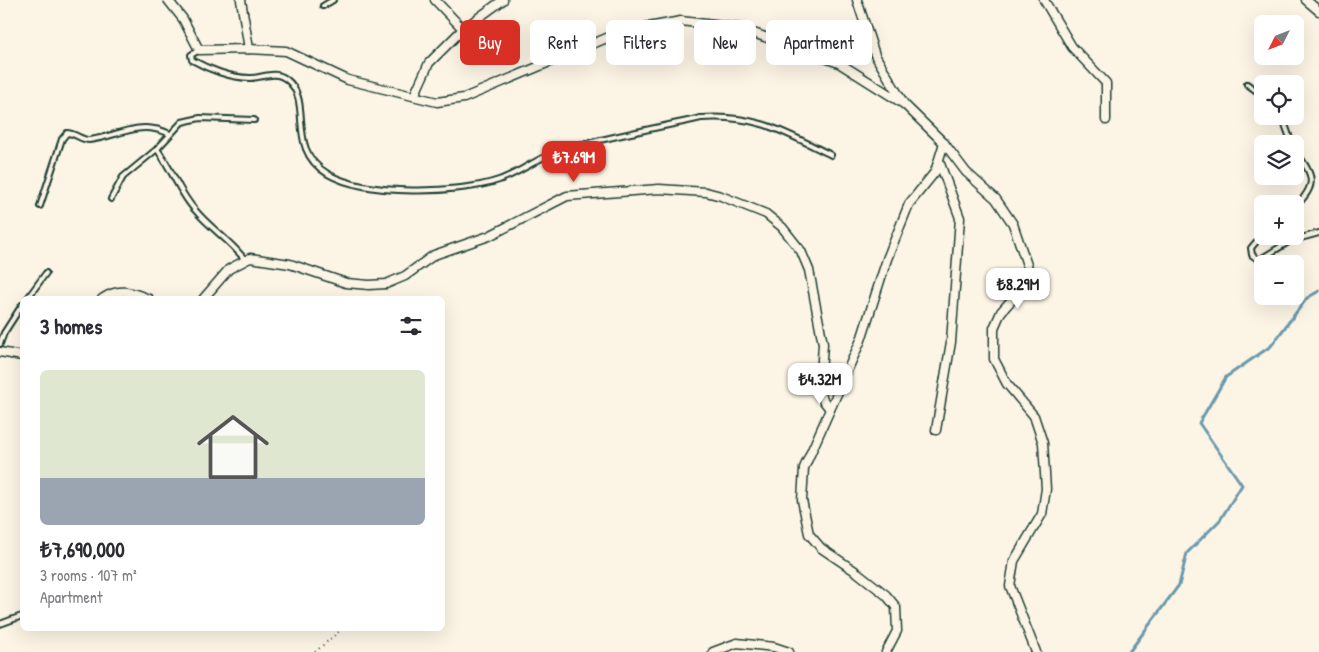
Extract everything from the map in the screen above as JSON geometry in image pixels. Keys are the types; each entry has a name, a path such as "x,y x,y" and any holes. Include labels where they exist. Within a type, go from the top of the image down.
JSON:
{"street":[{"path":"168,0 183,19 198,50 249,49 286,51 348,80 437,102 464,98 621,32 681,21 739,28 839,63 904,104 944,142 966,172 996,199 1013,224 1028,268 1023,287 1001,312 994,328 994,359 1007,384 1034,416 1043,443 1046,489 1042,514 1014,561 1010,586 1036,652"},
{"path":"241,0 249,49"},
{"path":"435,0 460,26"},
{"path":"475,20 503,0"},
{"path":"857,0 875,55 904,104"},
{"path":"1044,0 1072,47 1106,83 1106,120"},
{"path":"1306,0 1319,11"},
{"path":"414,96 429,63 460,32"},
{"path":"886,652 897,631 896,607 886,595 821,548 809,534 802,500 804,468 861,340 887,259 909,204 935,172 944,142"},
{"path":"936,430 951,342 960,218 939,160"},
{"path":"206,296 229,269 250,258 290,264 346,283 386,284 405,276 434,254 496,233 566,196 659,189 691,190 721,196 766,214 789,235 801,252 809,270 823,344 820,390 823,400 830,410"},
{"path":"107,296 113,292 123,291 139,296"},
{"path":"0,352 20,356"},
{"path":"713,652 737,643 774,647 788,652"}],"lane":[{"path":"323,6 334,0"},
{"path":"198,50 191,55 192,60 221,72 250,78 275,74 287,79 295,89 302,121 303,144 311,160 330,176 359,185 401,191 475,186 501,179 541,158 564,149 701,118 742,118 761,122 831,155"},
{"path":"1247,84 1254,89"},
{"path":"111,199 123,177 157,149 182,122 193,118 254,120"},
{"path":"40,206 62,139 67,133 89,140 119,131 146,128 170,134"},
{"path":"157,149 166,161 180,189 196,211 233,245 245,260"},
{"path":"1304,163 1310,172 1312,183 1310,192 1304,198"},
{"path":"1304,237 1319,233"},
{"path":"1254,244 1251,248 1252,255 1258,260 1283,245"},
{"path":"29,296 46,273"},
{"path":"0,344 20,308"},
{"path":"0,624 20,617"}],"path":[{"path":"315,652 340,631"}],"waterway":[{"path":"1129,652 1179,585 1187,553 1220,520 1242,485 1199,423 1226,377 1271,346 1307,298 1319,291"}]}
